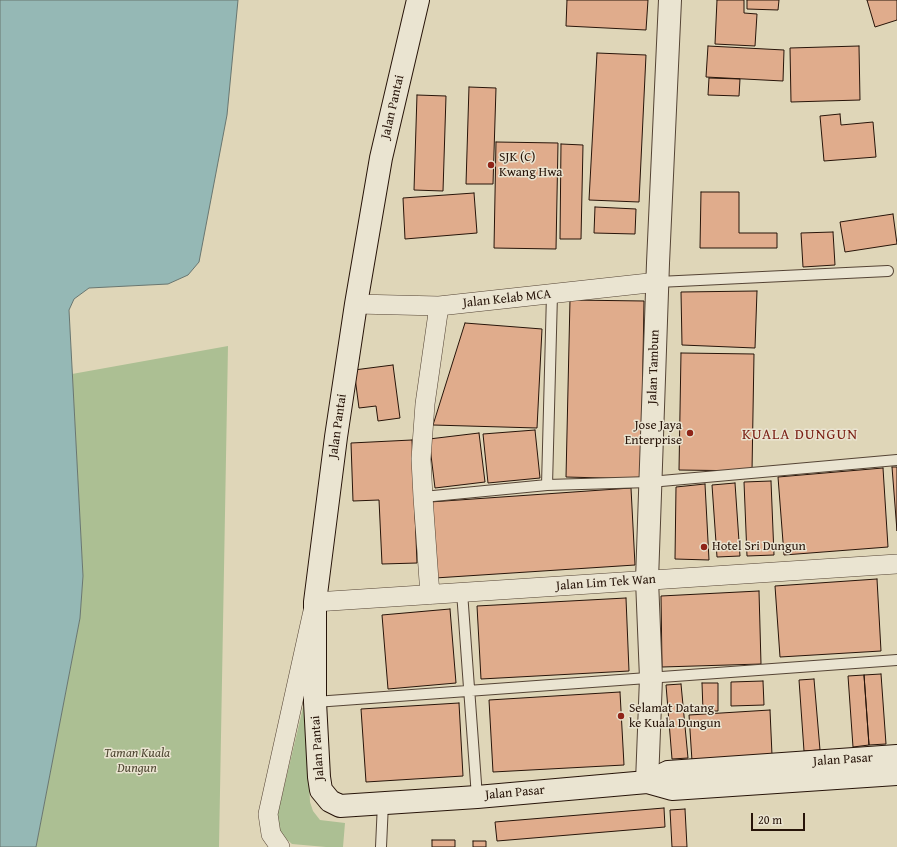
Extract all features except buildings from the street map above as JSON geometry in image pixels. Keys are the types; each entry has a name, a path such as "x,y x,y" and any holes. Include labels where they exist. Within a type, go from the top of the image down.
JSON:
{"main road":[{"name":"Jalan Pantai","path":"382,803 340,806 330,801 321,790 315,702 315,602 336,437 356,304 381,158 418,0"},
{"name":"Jalan Tambun","path":"648,782 651,678 647,580 670,0"},
{"name":"Jalan Pasar","path":"648,782 668,772 897,756"},
{"name":"Jalan Pasar","path":"382,803 648,782 672,788 897,774"}],"street":[{"name":"Jalan Kelab MCA","path":"356,304 439,306 658,282"},
{"path":"430,595 421,460 425,404 439,306"},
{"name":"Jalan Lim Tek Wan","path":"315,602 897,564"},
{"path":"280,847 270,834 268,814 315,602"}],"lane":[{"path":"658,282 888,271"},
{"path":"547,485 552,294"},
{"path":"423,497 547,485 650,482 897,460"},
{"path":"462,592 477,796"},
{"path":"315,702 897,660"},
{"path":"381,847 382,803"}],"green space":[{"name":"Taman Kuala Dungun","path":"228,346 219,847 36,847 80,618 83,576 72,374"},
{"path":"305,699 310,802 313,811 320,820 345,823 343,847 292,844 281,834 277,817"}],"water":[{"path":"0,0 238,0 227,115 199,262 188,275 168,284 89,288 74,299 69,310 83,576 80,618 36,847 0,847"}],"place":[{"name":"SJK (C) Kwang Hwa","path":"491,165"},
{"name":"Jose Jaya Enterprise","path":"690,433"},
{"name":"Hotel Sri Dungun","path":"704,547"},
{"name":"Selamat Datang ke Kuala Dungun","path":"621,716"}],"district":[{"name":"KUALA DUNGUN","path":"800,435"}]}
